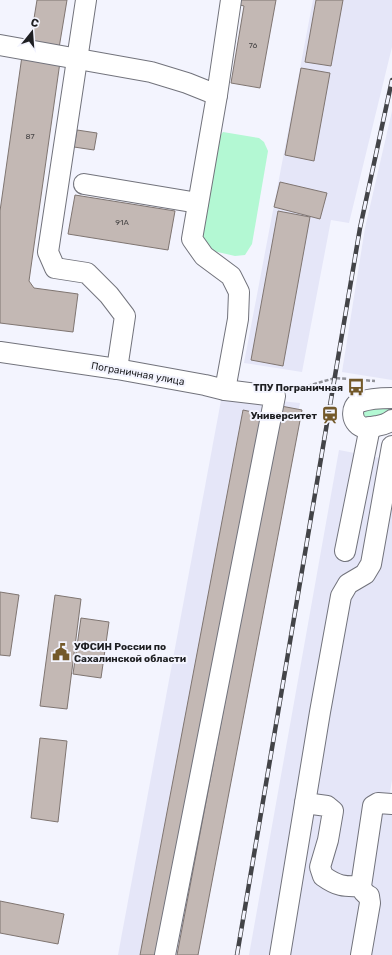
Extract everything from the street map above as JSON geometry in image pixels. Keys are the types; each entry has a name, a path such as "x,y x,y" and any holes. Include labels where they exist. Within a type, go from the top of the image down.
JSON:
{"street":[{"path":"86,0 48,252 55,268 87,273 109,295 125,316 117,369"},
{"path":"225,390 238,319 239,292 231,276 204,256 192,239 217,95 231,0"},
{"path":"0,46 151,72 187,83 217,95"},
{"path":"84,184 198,203"},
{"name":"Пограничная улица","path":"0,352 117,369 225,390 275,396"},
{"path":"165,955 275,396"},
{"path":"392,398 360,402 354,410 353,418 356,424 362,427 387,424 392,420"},
{"path":"345,551 370,427"},
{"path":"280,955 320,712 341,596 348,584 365,574 371,564 392,446"},
{"path":"305,803 327,806 333,811 328,840 320,867 323,876 330,882 344,887 361,886"},
{"path":"361,955 370,903 369,896 366,895 361,886 373,806 378,803 392,804"}],"path":[{"path":"275,396 335,378 382,381"}],"shaded area":[{"path":"313,0 392,0 392,47 349,223 331,220 302,372 244,363"},
{"path":"392,111 392,380 342,372 365,228"},
{"path":"222,395 300,403 198,955 118,955"},
{"path":"392,440 392,780 389,799 392,800 392,955 249,955 339,450 380,458"}],"green space":[{"path":"223,132 259,138 264,142 268,151 252,244 245,255 235,256 209,250 197,238 218,138"},
{"path":"392,405 392,411 369,421 363,416 364,410"}],"building":[{"path":"37,0 67,0 59,48 30,43"},
{"path":"241,0 276,0 260,88 231,83 244,6 240,5"},
{"path":"316,0 343,0 331,66 305,62"},
{"path":"22,56 60,62 29,281 34,288 78,294 73,332 0,323 0,211"},
{"path":"301,68 330,73 314,161 285,155"},
{"path":"77,130 97,133 94,150 74,147"},
{"path":"280,182 327,193 320,219 274,207"},
{"path":"75,195 175,211 168,250 68,234"},
{"path":"278,211 310,217 283,366 251,360"},
{"path":"281,406 302,410 198,955 177,955"},
{"path":"243,410 262,414 159,955 140,955"},
{"path":"0,592 19,595 10,656 0,655"},
{"name":"УФСИН России по Сахалинской области","path":"55,595 81,599 67,709 40,706"},
{"path":"81,618 109,622 101,678 73,674"},
{"path":"40,738 67,741 58,822 31,818"},
{"path":"0,901 64,914 58,944 0,933"}],"railway":[{"path":"237,955 360,228 392,80"}],"place":[{"name":"ТПУ Пограничная","path":"356,387"},
{"name":"Университет","path":"330,415"},
{"name":"УФСИН России по Сахалинской области","path":"61,652"}]}
